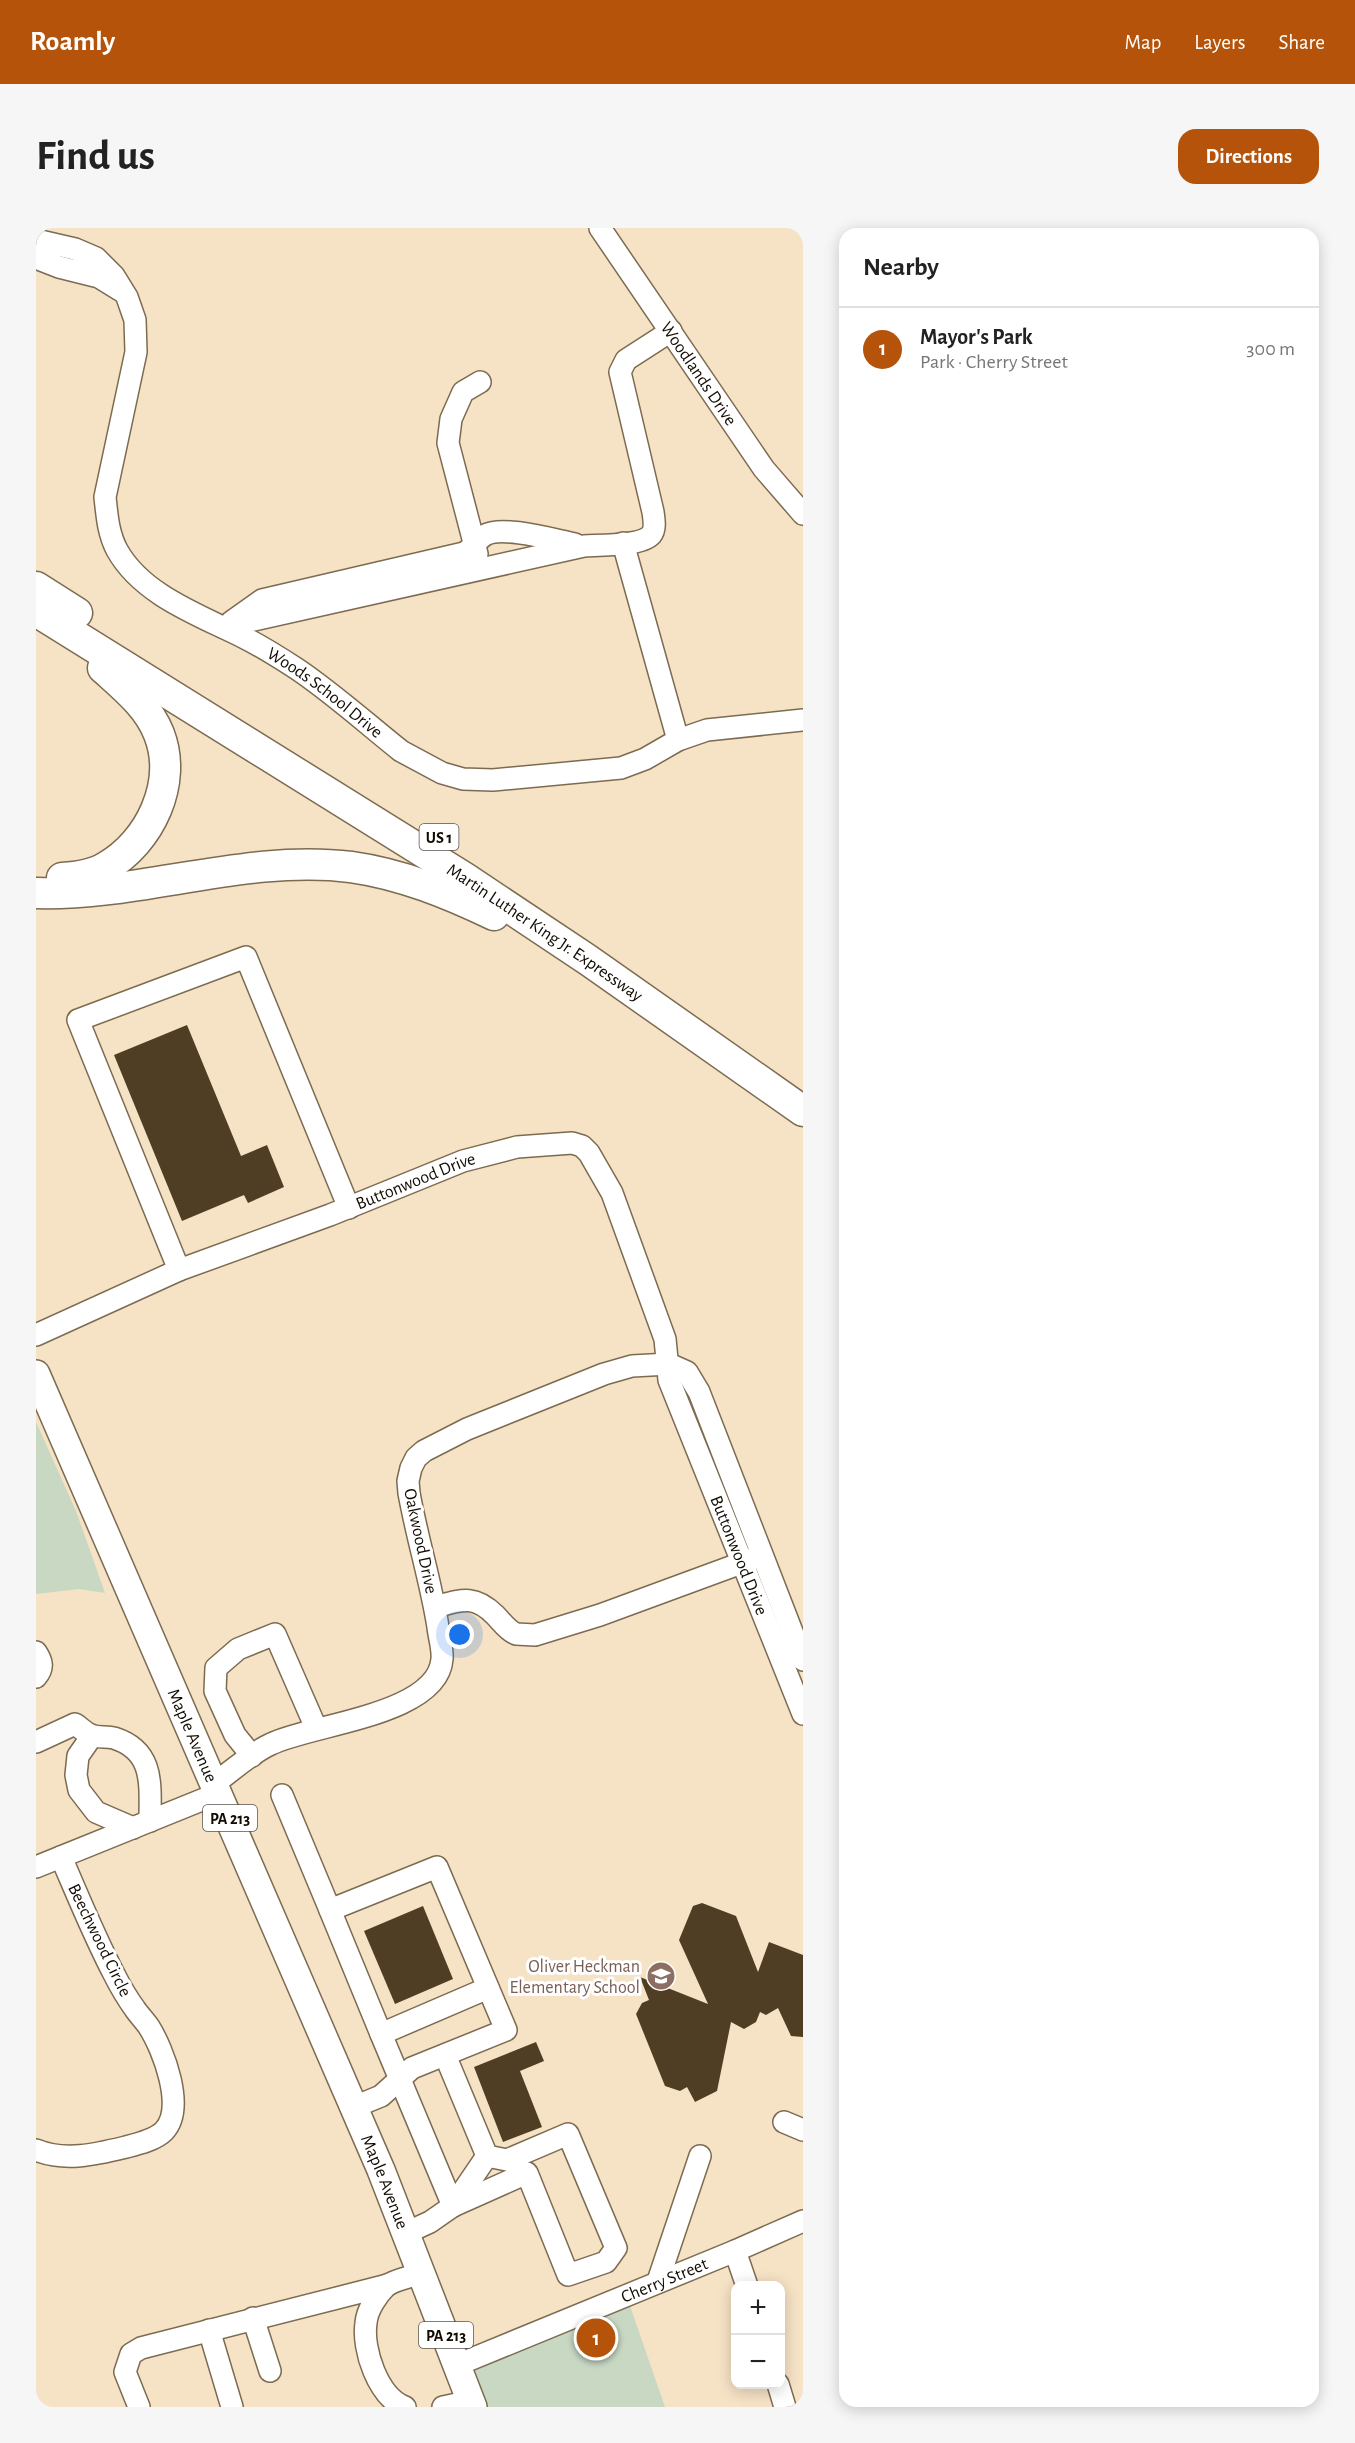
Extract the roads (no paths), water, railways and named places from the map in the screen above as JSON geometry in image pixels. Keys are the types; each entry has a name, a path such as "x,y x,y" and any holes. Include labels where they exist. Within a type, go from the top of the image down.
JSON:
{"highway":[{"name":"Martin Luther King Jr. Expressway","path":"36,588 476,861 600,944 803,1086"},
{"name":"Martin Luther King Jr. Expressway","path":"43,615 368,817 588,960 803,1111"},
{"path":"36,878 86,875 106,868 127,853 137,843 154,816 165,772 163,746 145,709 134,696 43,615"},
{"path":"36,892 68,893 106,890 268,867 351,867 374,871 433,888 588,960"}],"main road":[{"name":"Maple Avenue","path":"36,1374 354,2107 420,2269"},
{"name":"PA 213","path":"420,2269 472,2404"}],"street":[{"name":"Woodlands Drive","path":"600,228 764,469 803,514"},
{"name":"Woods School Drive","path":"36,240 75,249 96,258 106,266 127,297 135,320 137,343 105,497 111,536 117,550 129,567 145,583 176,603 297,669 401,751 434,769 463,779 493,780 621,768 645,759 678,740 707,730 803,720"},
{"path":"36,258 59,267 99,277 127,297"},
{"path":"223,627 584,546 635,542 650,536 655,520 620,372 626,360 671,331"},
{"path":"480,382 463,392 452,418 448,443 475,547 483,569"},
{"path":"223,627 262,600 464,553 475,547 482,537 493,532 514,533 584,546"},
{"path":"622,543 678,740"},
{"path":"178,1270 78,1020 246,957 349,1208"},
{"name":"Buttonwood Drive","path":"36,1335 178,1270 349,1208 486,1154 517,1147 561,1142 582,1146 589,1153 612,1193 665,1340 669,1380 803,1660"},
{"name":"Oakwood Drive","path":"36,1866 142,1824 217,1788 261,1750 316,1728 391,1708 418,1695 430,1685 440,1669 442,1658 435,1607 409,1493 408,1481 416,1458 440,1441 585,1380 632,1366 669,1364"},
{"path":"435,1607 461,1600 472,1600 480,1603 516,1635 535,1635 600,1615 753,1559"},
{"name":"Buttonwood Drive","path":"753,1559 803,1714"},
{"path":"261,1750 236,1735 214,1691 216,1668 238,1649 275,1634 316,1728"},
{"path":"36,1652 42,1664 36,1677"},
{"path":"36,1742 75,1724 92,1736 110,1737 127,1742 139,1752 146,1765 150,1784 142,1824 96,1812 79,1790 76,1775 78,1756 92,1736"},
{"path":"282,1795 453,2206"},
{"name":"Beechwood Circle","path":"36,2150 49,2154 86,2156 137,2145 164,2130 169,2122 174,2102 160,2047 149,2026 127,1998 113,1973 61,1857"},
{"path":"330,1910 437,1867 506,2030 412,2068 381,2096 354,2107"},
{"path":"381,2034 488,1988"},
{"path":"445,2055 487,2156"},
{"path":"406,2233 430,2222 453,2206 527,2174 568,2275 606,2262 616,2248 568,2134 507,2160 487,2156"},
{"path":"453,2206 487,2156"},
{"path":"658,2282 700,2156"},
{"name":"Cherry Street","path":"457,2364 803,2221"},
{"path":"735,2251 745,2281"},
{"path":"139,2407 125,2372 131,2354 141,2348 388,2285 420,2269"},
{"path":"388,2285 372,2305 366,2322 370,2361 379,2382 389,2397 405,2407"},
{"path":"342,2295 366,2322"},
{"path":"253,2318 270,2371"},
{"path":"209,2330 232,2407"},
{"path":"779,2389 785,2407"},
{"path":"442,2407 472,2404"}],"place":[{"name":"Oliver Heckman Elementary School","path":"661,1976"},
{"name":"Mayor's Park","path":"596,2338"}]}
